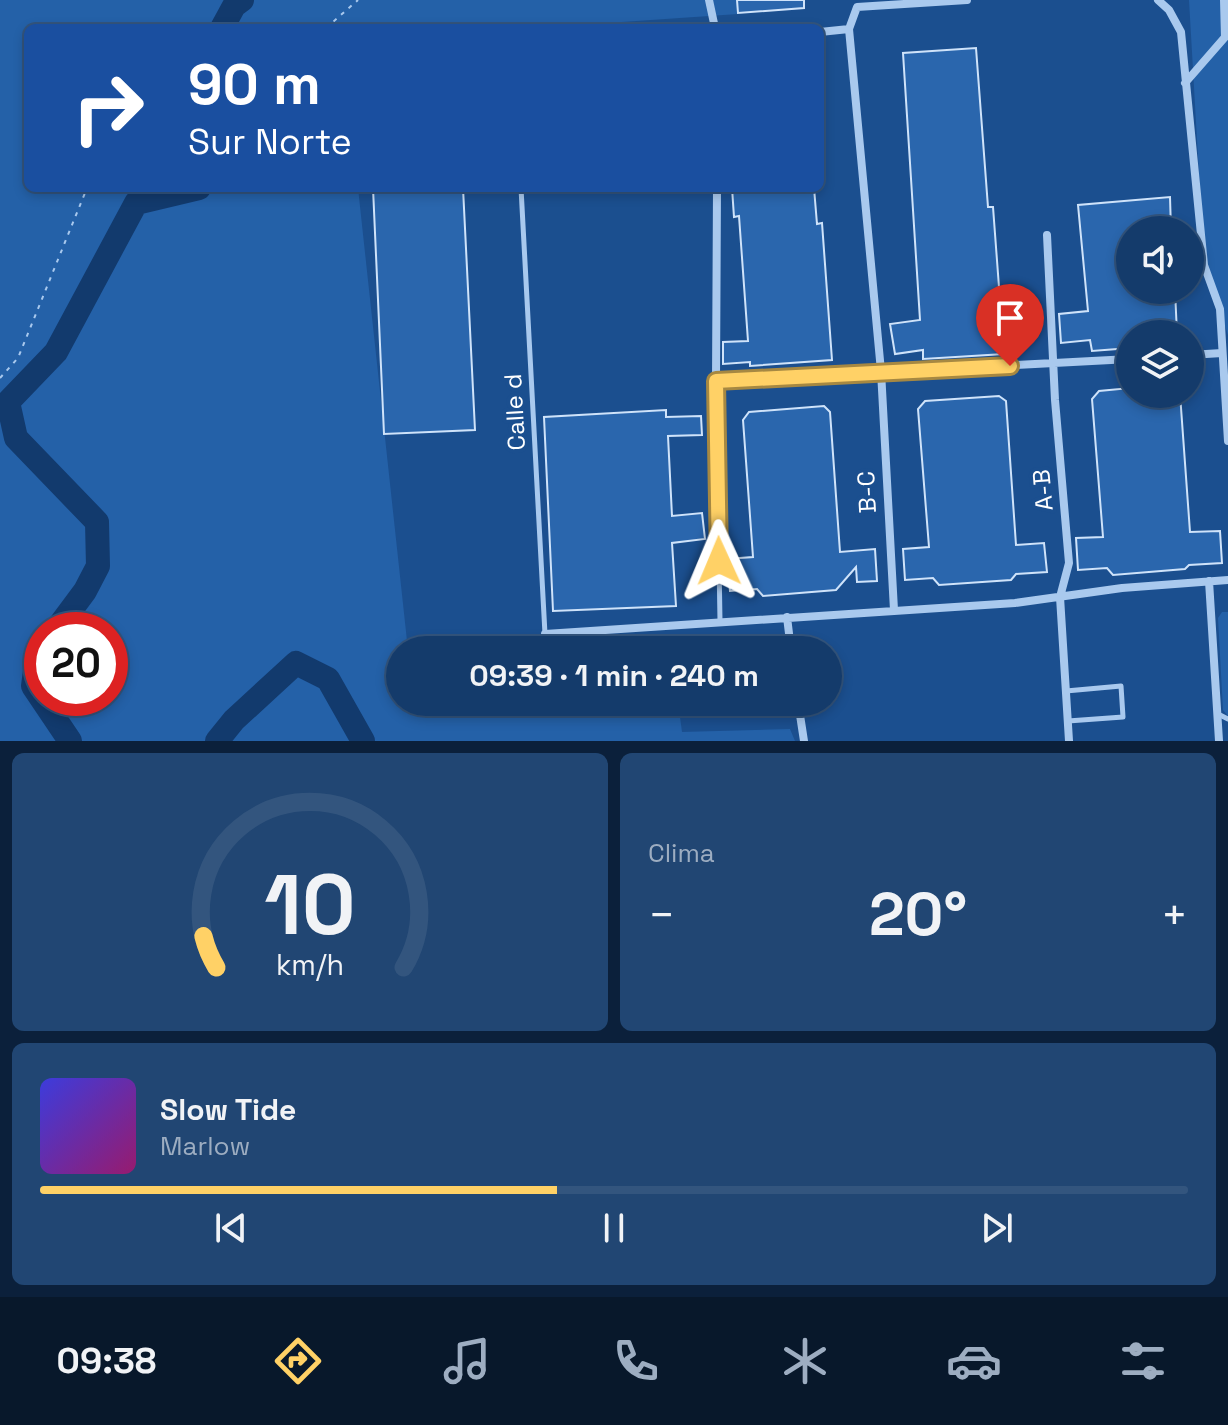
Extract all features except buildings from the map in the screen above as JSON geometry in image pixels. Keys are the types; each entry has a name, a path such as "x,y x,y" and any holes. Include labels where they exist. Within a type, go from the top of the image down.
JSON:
{"street":[{"path":"709,0 714,24"},
{"path":"824,32 849,29 857,7 967,0"},
{"path":"1158,0 1169,10 1181,32 1204,265 1220,309 1228,441"},
{"path":"1185,83 1225,37 1224,0"},
{"name":"B-C","path":"849,29 881,371 894,610"},
{"path":"717,192 716,381 1116,360"},
{"name":"A-B","path":"1047,235 1069,563 1060,597 1069,741"},
{"path":"1204,354 1222,353"},
{"path":"545,634 1015,603 1228,580"},
{"path":"1209,581 1219,741"},
{"path":"787,617 789,636"},
{"path":"800,716 804,741"}],"lane":[{"name":"Calle d","path":"521,192 545,634"},
{"path":"716,381 720,621"},
{"path":"1066,691 1121,686 1123,717 1068,721"},
{"path":"1217,714 1228,719"}],"path":[{"path":"331,24 358,0"},
{"path":"0,378 18,358 85,192"}],"shaded area":[{"path":"0,0 738,0 738,14 593,24 24,24 24,192 358,192 406,636 386,636 386,716 680,716 682,732 790,729 795,741 0,741"},
{"path":"1189,0 1228,0 1228,335 1204,262 1204,216 1201,216"},
{"path":"1222,612 1228,612 1228,716 1223,710 1218,618"}],"waterway":[{"path":"224,24 234,6 242,0"},
{"path":"69,612 98,566 97,522 16,438 8,402 56,352 136,203 182,192"},
{"path":"217,741 234,720 296,663 328,679 363,741"},
{"path":"53,716 70,741"}],"route":[{"path":"719,561 716,381 1010,366"}]}
